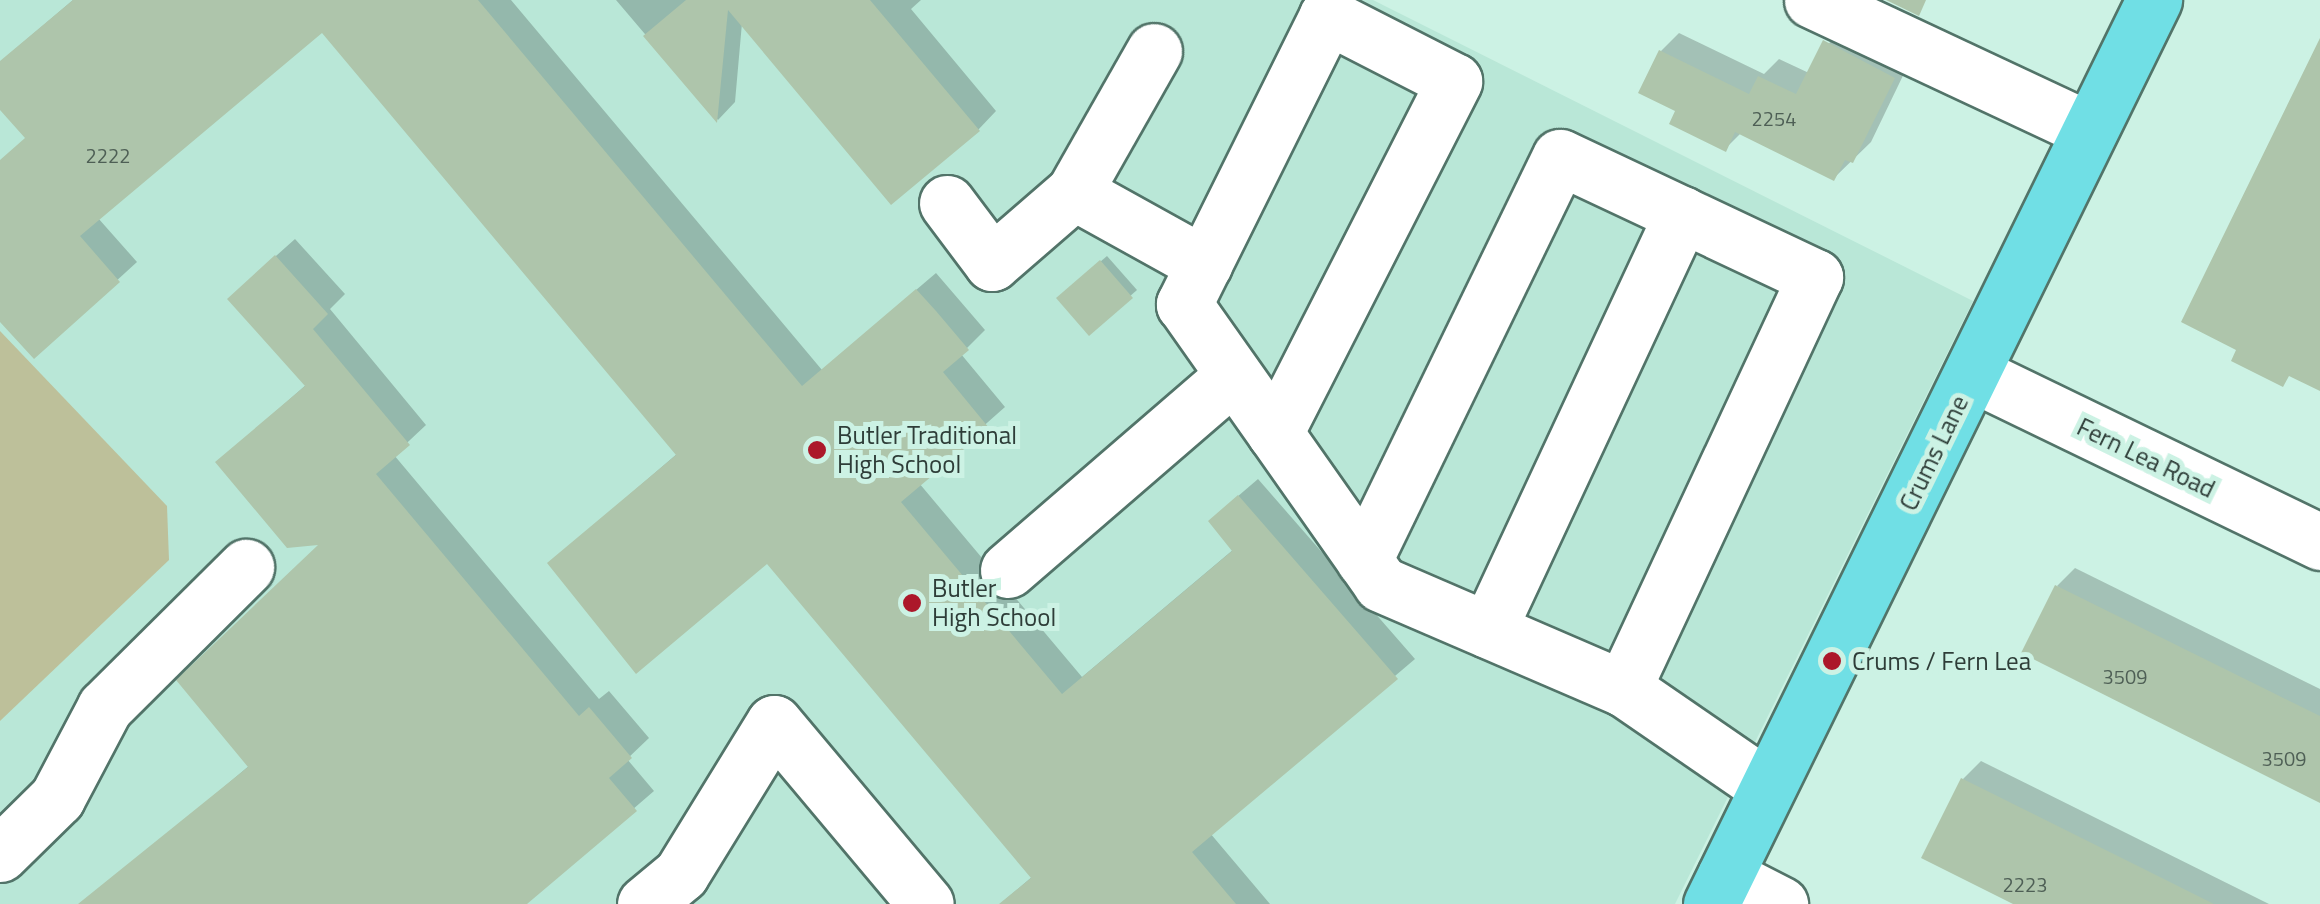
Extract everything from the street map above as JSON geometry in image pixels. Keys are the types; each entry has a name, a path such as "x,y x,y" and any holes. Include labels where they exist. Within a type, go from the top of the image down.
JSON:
{"main road":[{"name":"Crums Lane","path":"1718,890 2154,0"}],"street":[{"path":"1812,0 2089,130"},
{"path":"1275,433 1454,81 1327,16 1184,304 1381,584 1623,688 1767,786"},
{"path":"946,203 992,262 1074,192 1154,51"},
{"path":"1364,560 1560,156 1815,277 1623,688"},
{"path":"1074,192 1204,264"},
{"path":"1488,630 1682,214"},
{"name":"Fern Lea Road","path":"1973,374 2320,542"},
{"path":"1008,570 1234,375"},
{"path":"0,854 57,798 105,707 246,567"},
{"path":"661,899 681,874 774,722 926,904"},
{"path":"1718,890 1780,904"}],"shaded area":[{"name":"Butler High School","path":"0,0 1373,0 1973,301 1675,904 0,904"},
{"path":"0,331 167,506 169,560 0,721"}],"building":[{"path":"73,0 478,0 802,386 916,289 969,350 943,372 989,428 901,502 1062,694 1232,551 1208,521 1238,495 1398,679 1192,852 1236,904 999,904 1031,878 767,564 636,674 547,563 676,455 322,33 80,236 120,282 34,359 0,322 0,160 25,138 0,110 0,61"},
{"path":"686,0 870,0 980,131 891,205 728,10 717,123 643,36"},
{"path":"1886,0 1926,0 1919,16"},
{"path":"2320,38 2320,391 2289,376 2283,387 2231,361 2236,350 2181,322"},
{"path":"1823,40 1895,78 1853,163 1845,160 1834,181 1735,132 1726,152 1669,124 1675,111 1638,93 1659,50 1749,94 1758,76 1796,94"},
{"path":"275,255 328,314 313,329 410,445 376,474 579,716 589,707 632,758 609,778 637,811 527,904 78,904 248,767 176,680 318,545 287,548 215,462 305,386 227,299"},
{"path":"1100,260 1133,298 1089,336 1056,298"},
{"path":"2055,585 2320,716 2320,803 2021,653"},
{"path":"1961,778 2214,904 2013,904 1921,858"}],"place":[{"name":"Butler Traditional High School","path":"817,450"},
{"name":"Butler High School","path":"912,603"},
{"name":"Crums / Fern Lea","path":"1832,661"}]}
